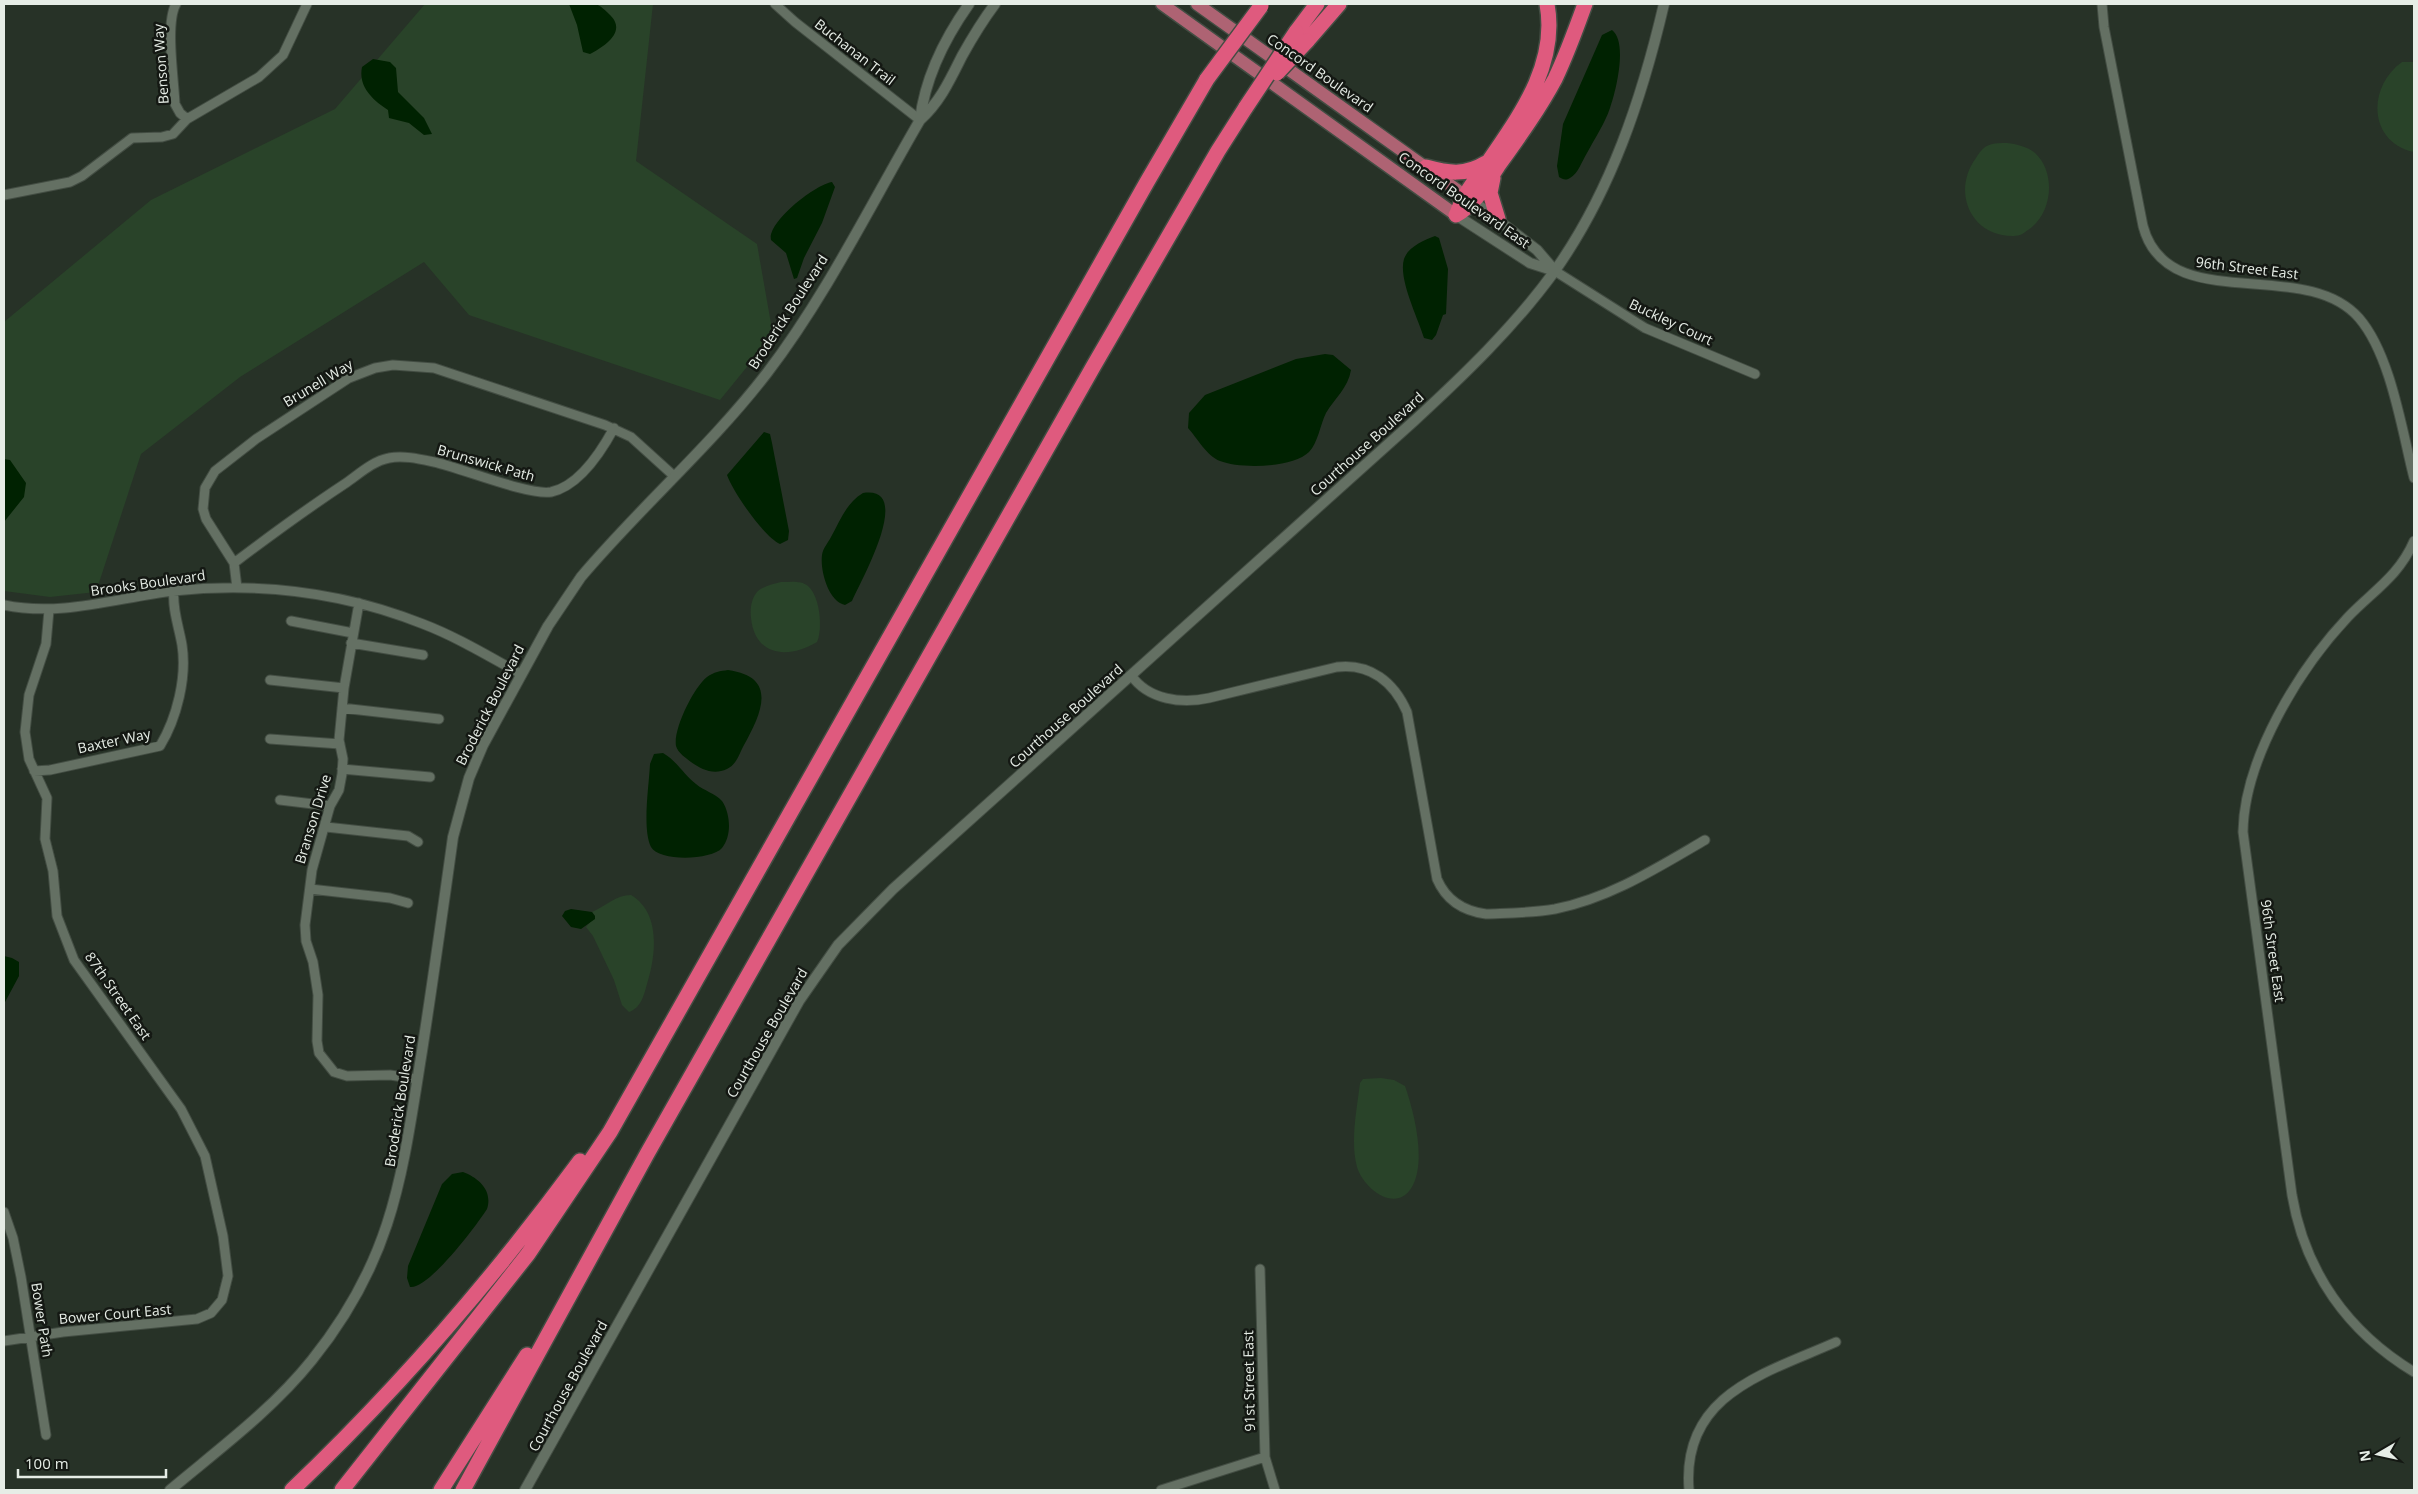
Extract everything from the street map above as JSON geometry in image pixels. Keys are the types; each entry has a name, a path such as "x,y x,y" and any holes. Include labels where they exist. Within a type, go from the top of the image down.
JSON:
{"highway":[{"path":"342,1490 528,1254 586,1170 1137,199 1207,79 1258,4"},
{"path":"463,1490 607,1226 1098,358 1218,150 1246,107 1301,36 1317,4"},
{"path":"1301,36 1339,4"},
{"path":"1498,219 1490,193 1492,165 1545,62 1550,22 1547,4"},
{"path":"1456,215 1554,80 1585,4"},
{"path":"1426,167 1465,173 1492,165"},
{"path":"292,1490 391,1390 495,1272 589,1149 649,1062"},
{"path":"441,1490 607,1226"}],"main road":[{"name":"Concord Boulevard East","path":"1162,4 1456,215"},
{"name":"Concord Boulevard","path":"1196,4 1426,167"},
{"name":"Concord Boulevard East","path":"1426,167 1469,198"}],"street":[{"name":"Benson Way","path":"176,4 172,14 170,29 175,104 180,113 187,119"},
{"path":"4,195 70,182 82,176 132,138 162,137 173,134 187,119 259,77 283,55 307,4"},
{"name":"Buchanan Trail","path":"775,4 795,22 920,120"},
{"name":"Broderick Boulevard","path":"170,1490 294,1381 331,1336 355,1299 376,1257 391,1219 407,1149 453,838 463,795 476,761 521,674 557,610 581,577 748,397 783,351 818,296 920,120 927,82 951,33 970,4"},
{"name":"Broderick Boulevard","path":"920,120 932,110 942,96 973,36 995,4"},
{"name":"Courthouse Boulevard","path":"525,1490 799,1001 821,968 838,946 893,889 1457,380 1489,348 1555,271 1592,208 1616,160 1638,102 1664,4"},
{"name":"96th Street East","path":"2102,4 2104,27 2145,236 2154,253 2168,266 2187,275 2305,289 2326,296 2353,312 2373,337 2383,358 2414,478"},
{"name":"Concord Boulevard East","path":"1469,198 1537,250 1555,271"},
{"name":"Concord Boulevard East","path":"1456,215 1530,264 1555,271"},
{"name":"Buckley Court","path":"1555,271 1643,327 1755,374"},
{"name":"Brunell Way","path":"237,588 234,562 206,520 203,509 205,488 210,476 262,434 319,396 358,373 393,365 434,368 614,428 631,437 674,476"},
{"name":"Brunswick Path","path":"234,562 332,492 380,461 396,457 426,460 463,469 531,492 551,492 561,489 576,479 604,445 614,428"},
{"name":"96th Street East","path":"2414,541 2398,569 2336,630 2318,651 2292,691 2248,787 2243,822 2292,1195 2304,1243 2323,1284 2342,1312 2373,1344 2414,1372"},
{"name":"Brooks Boulevard","path":"4,605 49,610 174,591 237,588 303,592 359,604 423,624 479,650 521,674"},
{"name":"Baxter Way","path":"34,771 50,770 160,746 171,727 183,675 182,645 173,602 174,591"},
{"name":"Branson Drive","path":"359,604 344,688 340,744 342,769 338,790 330,806 326,827 316,852 305,925 306,941 313,962 318,995 317,1041 319,1053 334,1072 348,1076 390,1075 417,1079"},
{"name":"87th Street East","path":"49,610 46,644 34,678 25,716 26,746 34,771 47,798 45,839 53,871 57,916 74,960 181,1108 205,1156 223,1236 228,1276 222,1300"},
{"path":"291,621 353,633"},
{"path":"351,643 422,655"},
{"path":"1131,675 1136,682 1155,694 1188,701 1209,698 1337,667 1358,667 1384,679 1398,693 1407,712 1437,879 1450,899 1467,910 1476,913 1544,910 1588,900 1627,885 1705,840"},
{"path":"270,680 344,688"},
{"path":"342,708 439,719"},
{"path":"270,739 340,744"},
{"path":"342,769 430,777"},
{"path":"280,800 330,806"},
{"path":"326,827 408,836 418,842"},
{"path":"310,889 390,898 408,903"},
{"name":"Bower Path","path":"4,1212 13,1238 31,1336 46,1435"},
{"name":"91st Street East","path":"1260,1269 1265,1457 1275,1490"},
{"name":"Bower Court East","path":"4,1341 31,1336 197,1319 211,1313 222,1300"},
{"path":"1689,1490 1690,1461 1697,1437 1708,1416 1723,1398 1743,1384 1836,1342"},
{"path":"1161,1490 1265,1457"}],"shaded area":[{"path":"590,3 602,7 614,20 616,26 615,32 608,42 590,54 583,52 577,25 569,4"},
{"path":"425,4 653,4 636,161 757,244 773,335 720,400 469,315 424,262 240,377 141,454 96,592 50,597 4,591 4,322 151,200 335,109"},
{"path":"1612,30 1617,36 1620,55 1615,90 1610,108 1603,125 1578,170 1570,178 1563,179 1559,177 1557,166 1563,124 1602,35"},
{"path":"373,59 390,62 396,68 398,92 424,118 432,134 424,135 409,123 389,118 388,110 368,92 362,81 362,67"},
{"path":"2402,62 2414,62 2414,152 2399,146 2388,137 2381,126 2378,113 2378,99 2383,85"},
{"path":"1995,143 2022,146 2035,153 2047,171 2049,182 2047,204 2042,214 2028,230 2016,236 1999,234 1986,229 1976,221 1966,198 1965,185 1969,171 1980,152 1985,147"},
{"path":"832,182 835,187 822,223 804,258 797,278 794,279 786,253 771,240 772,232 784,214 794,205 815,189"},
{"path":"1435,236 1439,238 1448,269 1446,314 1443,315 1436,335 1432,340 1424,338 1406,288 1403,267 1404,259 1409,251 1421,242"},
{"path":"1325,354 1333,355 1351,370 1344,388 1326,413 1315,444 1309,452 1301,457 1266,466 1229,464 1215,459 1188,428 1189,413 1205,395 1296,359"},
{"path":"764,432 770,434 789,531 788,540 780,544 773,540 758,524 730,483 727,475"},
{"path":"4,459 10,460 26,483 24,497 4,522"},
{"path":"863,493 878,495 885,504 885,519 873,557 852,601 845,605 834,598 826,584 822,569 822,555 844,513 852,502"},
{"path":"781,582 805,584 812,591 818,605 820,629 817,642 795,651 775,651 766,647 759,641 751,618 751,605 757,592 765,587"},
{"path":"728,670 744,674 754,680 760,689 760,709 737,759 727,769 713,772 695,765 680,753 676,746 676,739 681,719 702,682 712,674"},
{"path":"663,753 696,784 716,796 724,804 728,816 729,832 724,846 716,852 686,858 664,855 656,852 651,847 648,839 646,819 650,764 654,754"},
{"path":"631,895 641,903 652,923 654,948 653,960 643,997 639,1004 629,1012 622,1005 614,980 593,936 586,927 595,916 592,912 616,899"},
{"path":"571,909 592,912 595,919 581,929 571,927 562,916 565,911"},
{"path":"4,956 19,962 19,976 4,1004"},
{"path":"1381,1078 1394,1080 1405,1086 1415,1122 1419,1149 1417,1174 1413,1185 1407,1194 1391,1199 1374,1191 1361,1176 1357,1167 1354,1147 1360,1083 1363,1079"},
{"path":"463,1172 483,1186 488,1196 487,1209 463,1242 440,1268 418,1285 410,1287 407,1278 408,1266 442,1184 452,1174"}]}
